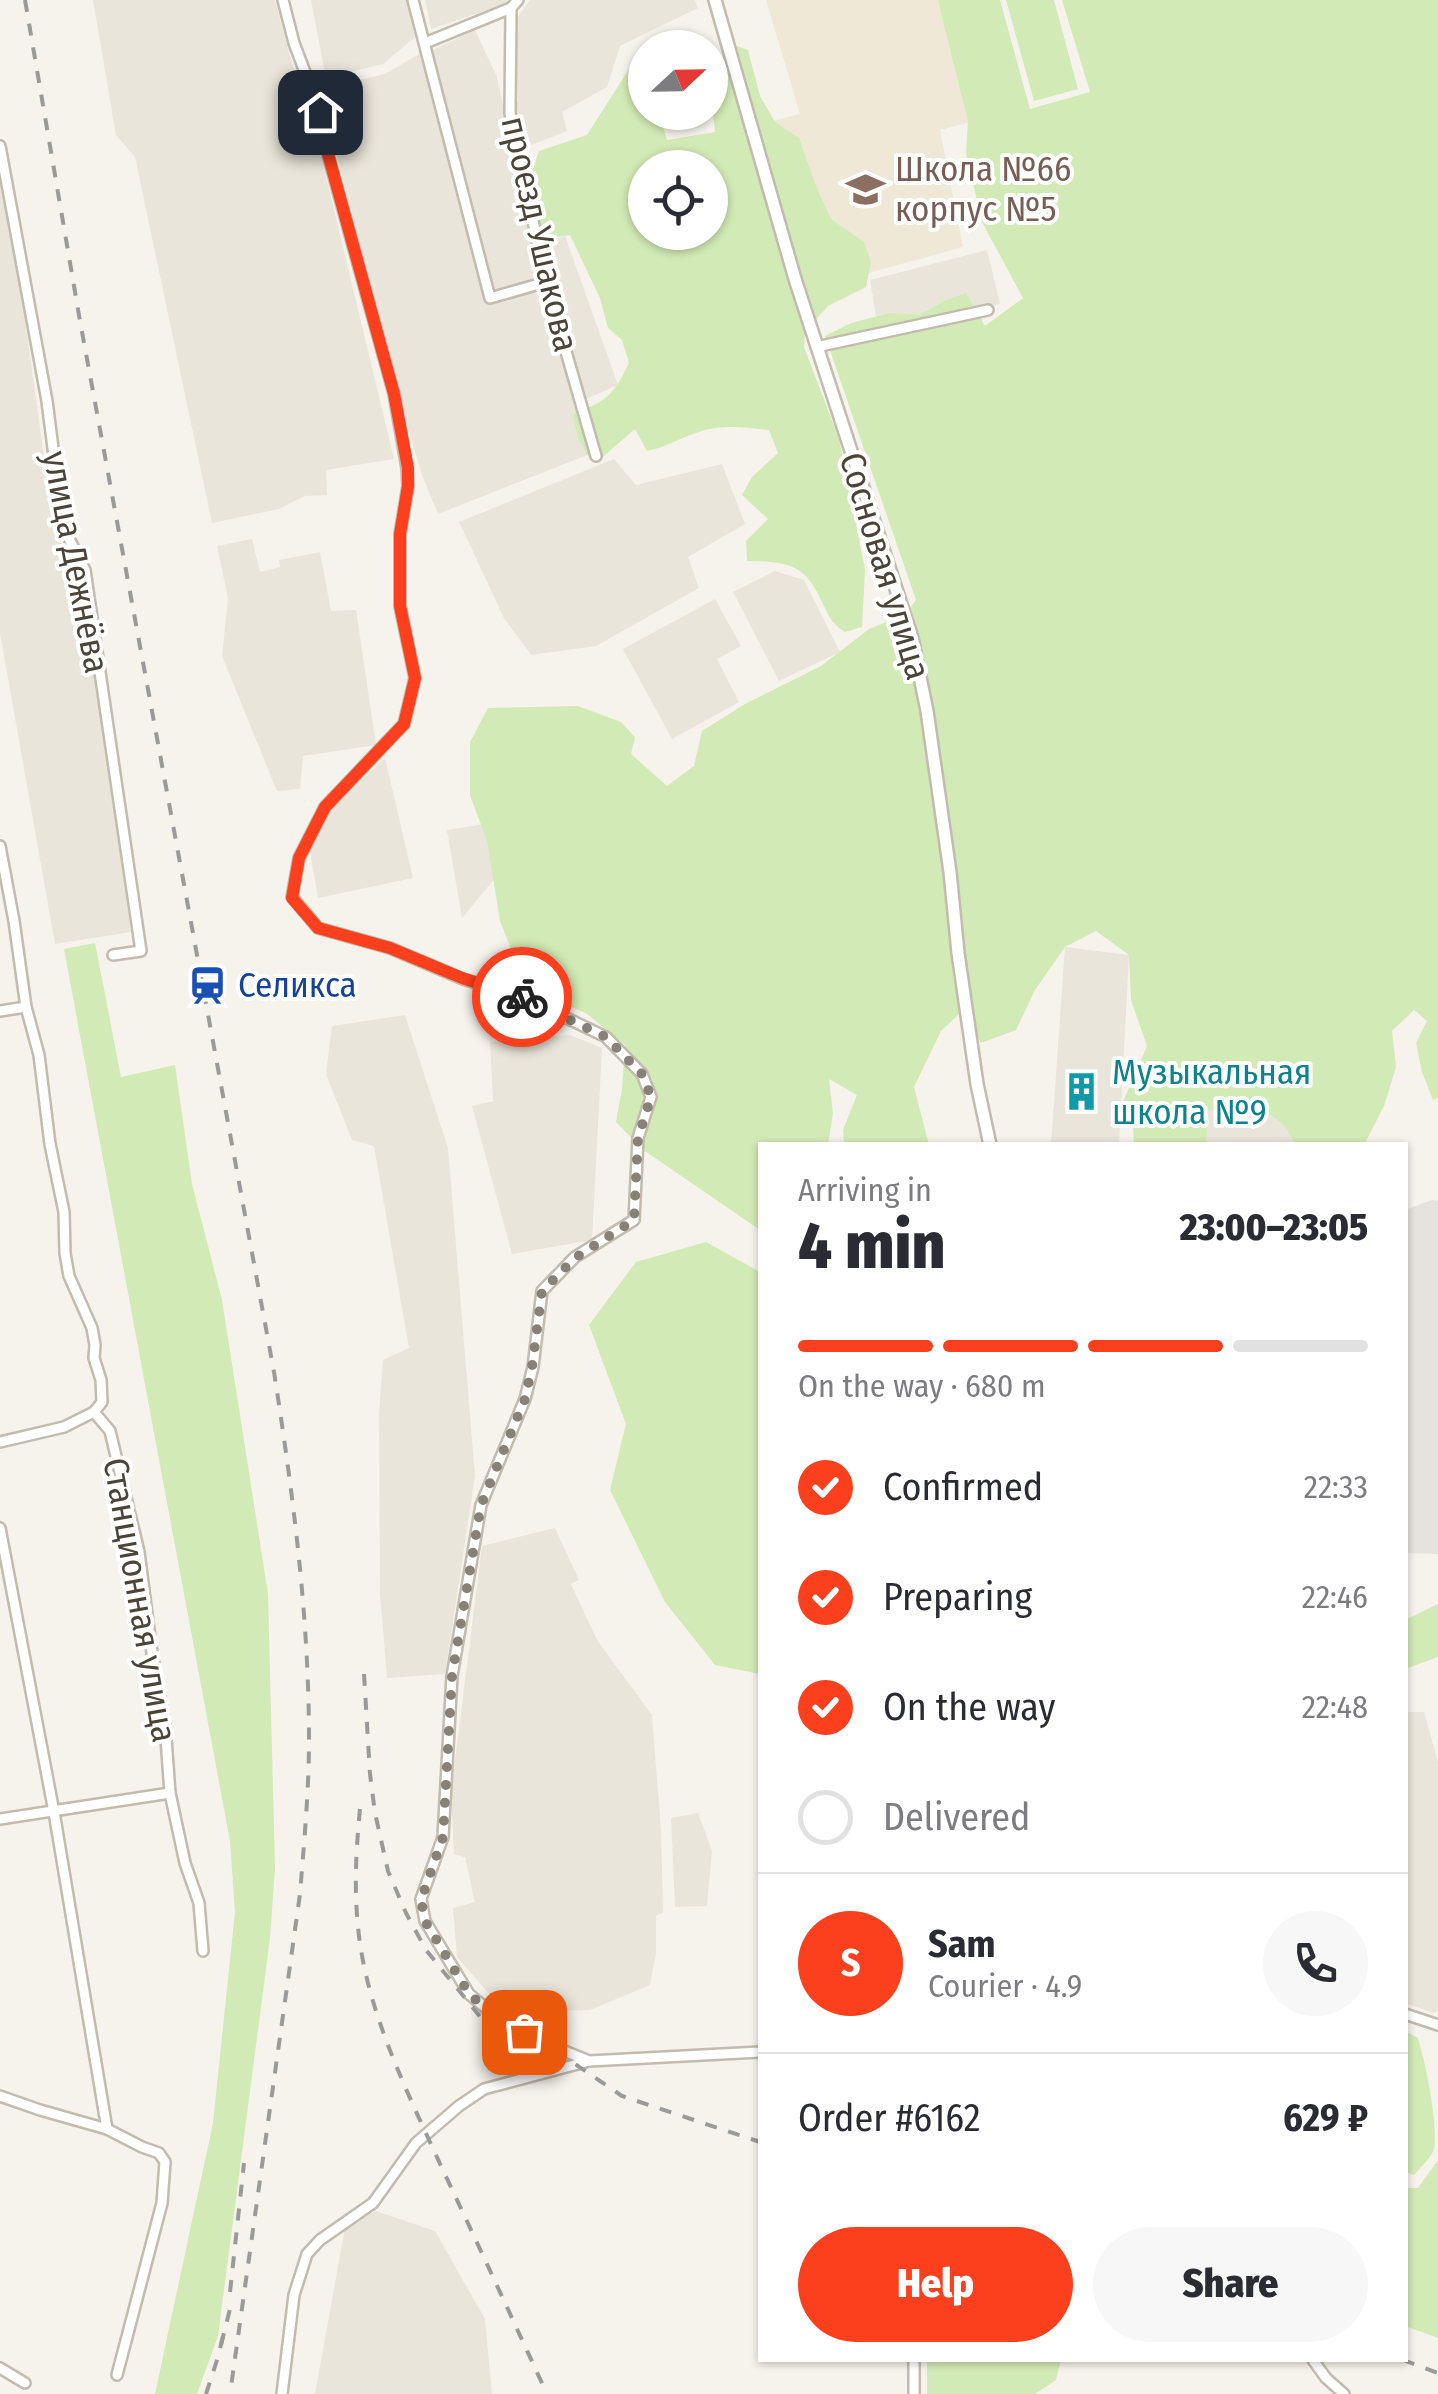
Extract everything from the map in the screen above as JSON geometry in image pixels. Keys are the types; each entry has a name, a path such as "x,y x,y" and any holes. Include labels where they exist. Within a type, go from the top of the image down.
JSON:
{"street":[{"path":"283,0 294,43 320,112 394,394 408,468 400,534 400,606 415,678 404,724 325,807 299,858 292,898 318,928 390,948 462,978 525,998 606,1037 642,1074 651,1097 638,1138 634,1220 575,1258 542,1291 525,1399 481,1505 452,1676 443,1837 421,1900 425,1921 469,1994 500,2020 589,2061"},
{"name":"проезд Ушакова","path":"413,0 490,298 546,282"},
{"name":"Сосновая улица","path":"715,0 795,280 912,638 927,712 958,953 989,1142"},
{"path":"425,43 514,4"},
{"name":"проезд Ушакова","path":"514,4 510,112 546,282 596,456"},
{"name":"улица Дежнёва","path":"0,146 47,401 63,526 85,570 141,951 113,955"},
{"path":"816,347 988,310"},
{"name":"Станционная улица","path":"0,846 64,1212 68,1276 89,1316 101,1380 102,1402 94,1412 110,1431 139,1552 166,1725 170,1793 185,1863 199,1903 203,1951"},
{"path":"0,1011 26,1007"},
{"path":"0,1442 64,1427 94,1412"},
{"path":"0,1528 54,1812 107,2129"},
{"path":"0,1819 170,1793"},
{"path":"1408,2015 1438,2025"},
{"path":"282,2394 294,2295 307,2254 320,2240 372,2204 416,2144 459,2106 484,2089 589,2061 758,2052"},
{"path":"0,2096 107,2129 159,2153 165,2162 162,2203 118,2375"},
{"path":"914,2362 914,2394"},
{"path":"1314,2362 1344,2394"},
{"path":"0,2368 25,2383"}],"shaded area":[{"path":"93,0 275,0 295,74 305,89 394,459 326,470 327,495 305,496 279,509 212,523 135,157 116,135"},
{"path":"311,0 407,0 415,37 383,64 326,78"},
{"path":"425,0 507,0 508,3 431,29"},
{"path":"530,0 695,0 698,8 653,30 628,30 628,42 620,46 607,87 562,112 567,131 526,147 514,106 518,101 516,20"},
{"name":"Школа №66 корпус №5","path":"766,0 961,0 987,118 940,130 963,247 807,290 761,124 800,114"},
{"path":"475,30 497,77 541,278 493,292 431,51"},
{"path":"421,53 487,302 542,288 590,454 438,514 398,394 320,89 385,74"},
{"path":"0,171 15,247 54,529 81,583 131,932 55,944 0,633"},
{"path":"565,236 618,385 584,400 541,244"},
{"path":"987,250 1000,304 878,329 870,280"},
{"path":"614,459 636,485 722,464 745,524 688,557 699,588 596,646 531,655 504,618 459,522"},
{"path":"252,539 260,572 280,567 279,560 320,552 331,611 356,610 376,745 303,756 300,789 277,791 222,656 228,598 217,546"},
{"path":"775,571 804,580 840,652 779,681 733,592"},
{"path":"715,599 741,646 717,659 739,702 672,739 623,649"},
{"path":"385,758 413,878 318,898 310,851 330,810"},
{"path":"491,823 500,872 462,918 447,830"},
{"path":"1065,947 1129,955 1119,1142 1051,1142"},
{"path":"405,1015 448,1148 475,1476 445,1674 387,1678 380,1594 379,1414 383,1360 409,1348 374,1146 352,1140 326,1074 332,1026"},
{"path":"570,1035 602,1048 592,1240 512,1254 472,1106 493,1101 490,1042"},
{"path":"1196,1095 1277,1104 1301,1142 1196,1142"},
{"path":"1438,1201 1438,1554 1408,1553 1408,1209"},
{"path":"555,1528 579,1580 571,1584 597,1640 652,1715 663,1913 656,1915 656,1952 650,1985 590,2010 505,2012 457,1957 453,1908 475,1902 465,1857 454,1854 451,1793 482,1546"},
{"path":"1408,1712 1424,1712 1438,1762 1438,2011 1408,2004"},
{"path":"698,1813 712,1851 707,1906 675,1907 671,1818"},
{"path":"376,2211 435,2231 485,2319 492,2394 315,2394 345,2228"}],"green space":[{"path":"938,0 1000,0 1030,109 1090,92 1062,0 1438,0 1438,1098 1433,1100 1416,1043 1427,1021 1414,1010 1392,1031 1396,1067 1384,1106 1366,1142 1293,1142 1276,1119 1246,1106 1208,1110 1206,1142 1134,1142 1133,1127 1115,1126 1116,1118 1147,1046 1131,1000 1129,955 1096,931 1065,947 1035,990 1016,1030 981,1043 960,1013 941,1031 914,1087 928,1142 844,1142 843,1130 857,1095 829,1079 833,1113 828,1142 758,1142 758,1229 642,1149 616,1122 625,1045 587,1014 525,984 500,921 487,841 470,795 470,742 488,708 578,706 621,722 635,737 631,754 667,786 694,766 702,731 745,704 821,666 869,629 906,614 916,600 825,336 851,323 890,313 920,315 966,293 985,326 1023,298 982,222 966,154 968,121"},
{"path":"1006,0 1054,0 1078,89 1034,101"},
{"path":"737,46 748,50 760,96 775,122 799,138 831,219 864,242 871,262 866,287 828,306 805,332 804,347 839,439 865,570 862,627 845,632 830,618 814,587 800,571 783,564 747,561 746,541 768,519 742,495 752,477 778,453 769,430 710,429 647,451 635,429 598,461 591,461 578,438 573,415 607,396 629,363 622,340 608,328 600,298 570,235 542,239 529,181 539,151 587,135 628,71 628,130 664,130 667,140 728,130 728,59"},
{"path":"95,943 121,1077 175,1065 192,1184 222,1300 268,1594 275,1868 270,1938 218,2336 197,2394 155,2394 213,2123 235,1912 230,1841 64,949"},
{"path":"706,1242 758,1271 758,1674 715,1665 665,1602 610,1490 626,1424 589,1325 636,1262"},
{"path":"1438,1604 1438,1657 1408,1668 1408,1619"},
{"path":"1408,2033 1418,2038 1434,2124 1434,2149 1414,2175 1408,2173"},
{"path":"1438,2160 1438,2338 1408,2327 1408,2188 1418,2188"},
{"path":"927,2362 1060,2362 1056,2380 1035,2394 927,2394"}],"railway":[{"path":"25,0 80,321 274,1372 303,1601 309,1740 300,1894 230,2394"},
{"path":"364,1674 370,1774 388,1871 426,1950 482,2019 519,2042 575,2064 622,2096 758,2141"},
{"path":"360,1809 356,1904 363,1961 377,2014 418,2116 547,2394"},
{"path":"230,2292 244,2163"},
{"path":"221,2345 230,2309"},
{"path":"206,2394 224,2332"},
{"path":"1408,2362 1438,2373"}],"way so far":[{"path":"522,997 606,1037 642,1074 651,1097 638,1138 634,1220 575,1258 542,1291 525,1399 481,1505 452,1676 443,1837 421,1900 425,1921 469,1994 500,2020 524,2032"}],"place":[{"name":"Школа №66 корпус №5","path":"865,189"},
{"name":"Селикса","path":"208,985"},
{"name":"Музыкальная школа №9","path":"1082,1092"}],"route":[{"path":"320,112 394,394 408,468 400,534 400,606 415,678 404,724 325,807 299,858 292,898 318,928 390,948 462,978 522,997"}]}
